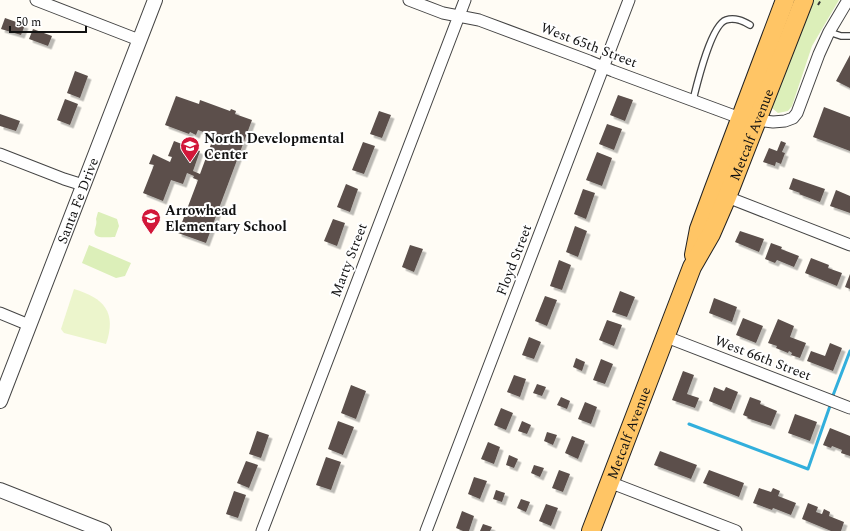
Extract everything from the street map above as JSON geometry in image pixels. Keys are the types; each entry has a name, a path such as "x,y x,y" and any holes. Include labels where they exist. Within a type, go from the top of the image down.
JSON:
{"main road":[{"name":"Metcalf Avenue","path":"749,119 785,0"},
{"name":"Metcalf Avenue","path":"591,531 664,336 692,266 711,234 720,194 749,119 804,0"}],"street":[{"path":"36,0 139,40"},
{"name":"Santa Fe Drive","path":"0,401 155,0"},
{"name":"West 65th Street","path":"409,0 443,13 459,15 486,22 589,61 603,68 692,100 749,119 773,122 785,121 793,118 797,113 819,54 829,32"},
{"name":"Marty Street","path":"262,531 465,0"},
{"name":"Floyd Street","path":"426,531 629,0"},
{"path":"829,32 848,0"},
{"path":"0,154 83,185"},
{"path":"720,194 850,244"},
{"path":"0,313 29,325"},
{"name":"West 66th Street","path":"664,336 850,408"},
{"path":"610,482 736,531"},
{"path":"0,490 104,531"}],"lane":[{"path":"692,100 700,72 719,24 726,20 733,19 740,20 750,25"},
{"path":"829,32 841,36 850,36"}],"green space":[{"path":"809,0 839,0 812,46 792,106 788,111 778,113 772,108 771,101"},
{"path":"98,212 117,219 119,226 115,237 101,237 95,235 94,233"},
{"path":"89,245 131,263 125,276 116,278 82,263"},
{"path":"74,289 93,297 105,308 109,315 110,323 106,344 64,333 61,329"}],"building":[{"path":"5,18 25,25 21,35 1,29"},
{"path":"33,29 52,36 48,46 29,39"},
{"path":"850,55 850,88 836,81"},
{"path":"75,71 88,76 80,98 67,93"},
{"path":"618,95 633,100 625,121 610,115"},
{"name":"Arrowhead Elementary School","path":"176,96 199,104 200,100 230,111 231,109 236,111 235,114 252,120 206,243 178,233 198,180 193,178 194,176 187,173 183,184 171,180 163,201 143,193 154,165 149,164 153,154 170,162 172,157 168,156 174,141 200,151 193,171 200,174 214,136 198,130 196,135 190,132 189,134 165,125"},
{"path":"65,99 78,104 70,125 57,120"},
{"path":"824,107 850,117 850,151 813,137"},
{"path":"379,111 391,115 382,138 370,134"},
{"path":"0,114 20,121 16,131 0,126"},
{"path":"607,124 622,129 614,150 599,144"},
{"path":"781,141 786,143 782,152 785,153 781,164 776,162 775,166 763,162 769,148 777,151"},
{"path":"363,142 375,146 364,174 352,170"},
{"path":"597,152 612,158 602,186 586,180"},
{"path":"793,178 825,189 820,202 789,189"},
{"path":"346,184 358,189 350,212 337,207"},
{"path":"583,189 595,193 586,219 574,214"},
{"path":"836,190 850,196 850,213 830,206"},
{"path":"333,219 345,223 337,246 324,241"},
{"path":"575,226 587,231 578,257 566,252"},
{"path":"740,231 764,239 759,252 735,242"},
{"path":"771,243 782,247 781,249 799,256 794,267 777,260 775,263 765,259"},
{"path":"410,245 423,249 414,272 402,267"},
{"path":"811,258 829,265 828,268 842,273 837,286 805,273"},
{"path":"559,260 571,265 562,290 550,286"},
{"path":"850,274 850,289 845,287"},
{"path":"620,291 635,297 627,317 612,312"},
{"path":"545,296 557,300 547,326 535,321"},
{"path":"714,298 737,307 732,322 709,313"},
{"path":"743,318 763,326 756,343 736,335"},
{"path":"778,319 794,326 790,337 806,343 800,358 791,355 792,353 789,351 788,353 776,348 777,346 768,343"},
{"path":"607,320 622,325 614,346 599,340"},
{"path":"529,337 541,342 534,359 522,355"},
{"path":"830,343 842,348 833,371 807,361 811,351 825,356"},
{"path":"576,358 585,362 582,371 573,367"},
{"path":"601,359 613,364 605,384 593,380"},
{"path":"683,371 694,375 687,394 699,398 695,408 672,400"},
{"path":"514,375 526,379 520,397 507,392"},
{"path":"537,384 546,387 542,396 533,393"},
{"path":"351,385 366,391 356,419 341,413"},
{"path":"714,387 724,391 726,387 738,392 731,410 709,401"},
{"path":"561,397 570,401 567,409 557,405"},
{"path":"750,397 761,401 760,404 777,411 771,426 747,418 748,417 743,415"},
{"path":"585,402 597,407 591,424 578,419"},
{"path":"501,408 513,413 506,430 494,425"},
{"path":"795,414 817,422 810,441 788,433"},
{"path":"338,421 354,427 343,455 328,449"},
{"path":"522,421 531,425 527,434 518,431"},
{"path":"830,428 850,436 850,456 841,453 842,450 832,446 831,448 823,445"},
{"path":"257,431 269,435 261,458 249,454"},
{"path":"547,432 557,435 553,445 544,441"},
{"path":"572,436 585,441 578,459 565,453"},
{"path":"488,442 500,447 494,464 481,459"},
{"path":"660,451 697,465 691,479 654,465"},
{"path":"509,455 518,459 514,468 506,465"},
{"path":"326,457 341,462 331,490 316,485"},
{"path":"246,461 258,465 249,488 237,483"},
{"path":"534,465 544,468 540,477 531,473"},
{"path":"559,470 570,474 563,492 552,488"},
{"path":"709,470 744,483 739,497 703,483"},
{"path":"474,477 487,481 480,499 468,494"},
{"path":"759,488 771,492 773,488 780,491 778,496 796,503 791,515 773,508 772,510 753,503"},
{"path":"496,490 505,493 502,502 493,499"},
{"path":"234,491 246,495 238,518 226,514"},
{"path":"521,499 530,502 526,512 517,508"},
{"path":"808,503 818,507 816,512 822,514 824,509 830,512 829,516 844,522 841,531 831,531 802,519"},
{"path":"546,504 558,508 551,526 539,521"},
{"path":"462,511 474,516 469,531 463,531 456,528"},
{"path":"483,524 492,527 490,531 480,531"}],"waterway":[{"path":"832,398 850,351"},
{"path":"689,424 808,469 831,403"}],"place":[{"name":"North Developmental Center","path":"190,163"},
{"name":"Arrowhead Elementary School","path":"151,235"}]}
